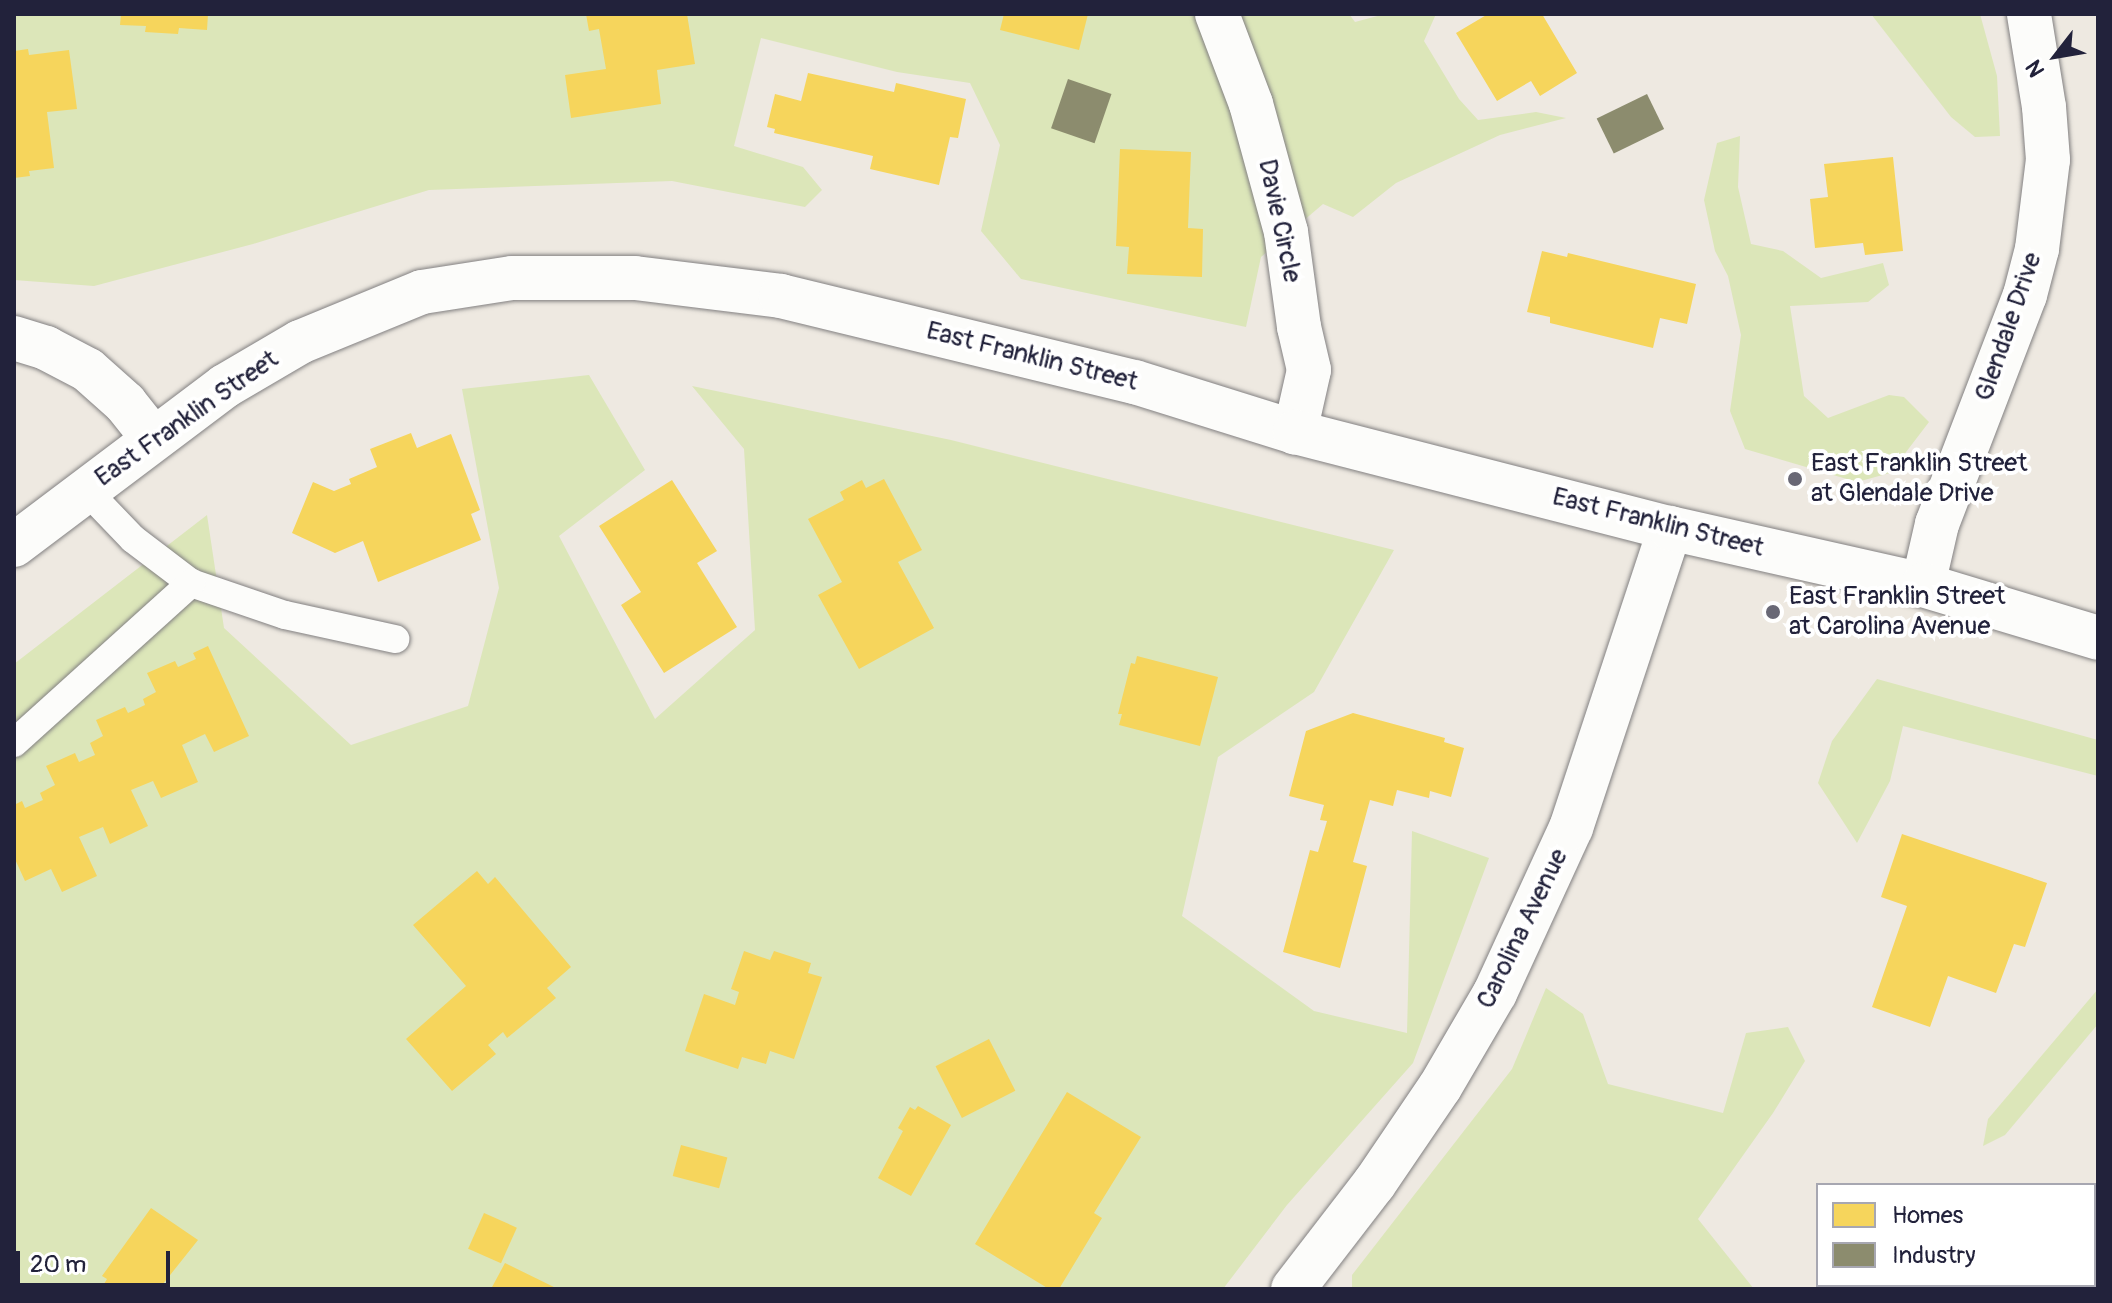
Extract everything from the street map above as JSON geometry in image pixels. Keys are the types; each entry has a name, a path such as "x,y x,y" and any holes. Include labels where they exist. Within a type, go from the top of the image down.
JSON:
{"main road":[{"name":"Davie Circle","path":"1217,14 1251,104 1286,232 1309,370 1295,432"},
{"name":"Glendale Drive","path":"1923,585 1937,524 2025,295 2038,243 2048,160 2029,14"},
{"name":"East Franklin Street","path":"14,545 152,437 225,386 300,342 422,292 512,278 635,278 781,296 1135,382 1295,432 1670,528 1923,585 2098,638"},
{"path":"14,338 46,348 88,370 125,403 152,437"},
{"name":"Carolina Avenue","path":"1293,1289 1374,1184 1440,1087 1495,993 1571,828 1670,528"}],"lane":[{"path":"85,489 133,539 191,583 285,615 395,639"},
{"path":"14,743 191,583"}],"green space":[{"path":"14,14 1349,14 1355,22 1385,14 1436,14 1424,41 1459,99 1478,120 1536,112 1566,118 1500,135 1396,183 1353,217 1323,204 1261,257 1246,327 1021,279 981,231 1000,145 970,83 897,72 761,38 734,146 803,167 822,190 805,207 672,181 429,190 253,244 94,286 14,280"},
{"path":"1871,14 1980,14 1997,76 2000,136 1975,137 1951,117"},
{"path":"1740,136 1738,187 1751,244 1783,251 1821,278 1883,263 1889,285 1868,302 1790,306 1804,396 1828,418 1889,395 1904,397 1929,422 1890,473 1857,482 1745,449 1730,411 1741,335 1728,276 1715,251 1704,200 1717,143"},
{"path":"589,375 645,470 559,536 655,719 755,630 744,449 692,386 951,440 1394,550 1314,692 1218,757 1182,916 1314,1011 1407,1033 1412,831 1489,858 1413,1063 1287,1205 1223,1289 14,1289 14,664 207,515 224,628 351,745 468,706 499,588 462,389"},
{"path":"1877,679 2098,740 2098,776 1903,726 1890,781 1857,843 1818,783 1832,741"},
{"path":"1546,988 1583,1014 1608,1084 1723,1113 1746,1033 1788,1027 1805,1061 1773,1113 1698,1219 1754,1289 1352,1289 1352,1275 1512,1069"},
{"path":"2098,989 2098,1024 2005,1135 1983,1146 1988,1119"}],"building: Homes":[{"path":"121,14 208,14 207,30 179,28 178,34 145,32 146,26 120,25"},
{"path":"586,14 687,14 695,64 657,70 661,104 571,118 565,75 606,69 599,29 589,31"},
{"path":"1004,14 1088,14 1079,50 1000,30"},
{"path":"1488,14 1542,14 1577,73 1540,96 1531,81 1497,101 1456,33"},
{"path":"28,49 29,55 69,50 77,109 47,112 54,168 29,171 30,176 14,178 14,51"},
{"path":"808,73 894,92 896,83 966,99 958,138 950,137 939,185 870,169 873,156 774,133 775,129 767,127 775,94 801,101"},
{"path":"1120,149 1191,152 1188,228 1203,229 1202,277 1127,274 1129,247 1116,246"},
{"path":"1893,157 1903,251 1865,255 1863,243 1815,248 1810,199 1828,197 1824,164"},
{"path":"1542,251 1567,257 1568,253 1696,284 1687,324 1660,318 1653,348 1550,323 1550,317 1527,312"},
{"path":"411,433 417,448 451,434 480,510 471,514 481,540 378,582 363,541 335,553 292,533 313,482 334,491 351,484 349,479 377,467 370,449"},
{"path":"884,479 922,550 898,562 934,628 859,669 818,595 842,582 808,519 844,500 840,492 862,480 866,488"},
{"path":"672,480 717,551 697,563 737,627 664,673 621,605 641,592 599,526"},
{"path":"208,646 249,736 214,752 205,734 182,745 198,782 161,798 153,781 131,790 148,826 110,844 103,827 79,837 97,876 62,892 51,869 25,881 14,857 14,805 22,801 25,808 43,800 40,793 55,785 46,766 75,753 79,762 95,755 90,743 103,736 96,720 125,707 128,713 145,705 143,699 156,692 147,673 175,661 178,667 196,659 193,653"},
{"path":"1137,656 1218,677 1200,746 1119,725 1122,714 1118,714 1131,663 1135,664"},
{"path":"1353,713 1445,738 1444,742 1464,748 1451,797 1430,791 1429,798 1397,790 1393,806 1370,800 1353,862 1367,866 1340,968 1283,952 1310,850 1318,852 1327,821 1320,820 1324,805 1289,796 1306,731"},
{"path":"1902,834 2047,883 2025,947 2014,944 1996,993 1948,976 1930,1027 1872,1007 1907,906 1881,897"},
{"path":"477,871 488,884 495,877 571,967 547,988 556,998 507,1038 503,1032 488,1045 496,1054 452,1091 406,1039 466,986 413,925"},
{"path":"744,951 770,960 774,951 811,963 808,973 822,977 794,1059 770,1051 766,1064 742,1057 738,1069 685,1051 704,994 735,1005 739,992 731,989"},
{"path":"989,1039 1015,1091 962,1118 936,1066"},
{"path":"1067,1092 1141,1137 1094,1213 1102,1218 1059,1289 1049,1289 975,1244"},
{"path":"918,1106 951,1125 911,1196 878,1178 903,1131 898,1128 910,1107 915,1110"},
{"path":"681,1145 727,1157 719,1188 673,1176"},
{"path":"151,1208 198,1240 159,1289 101,1289 107,1279 102,1276"},
{"path":"484,1213 517,1228 501,1263 468,1249"},
{"path":"505,1263 509,1265 558,1289 491,1289"}],"building: Industry":[{"path":"1068,79 1111,94 1095,143 1051,128"},
{"path":"1647,94 1664,129 1614,154 1597,119"}],"place":[{"name":"East Franklin Street at Glendale Drive","path":"1795,479"},
{"name":"East Franklin Street at Carolina Avenue","path":"1773,612"}]}
